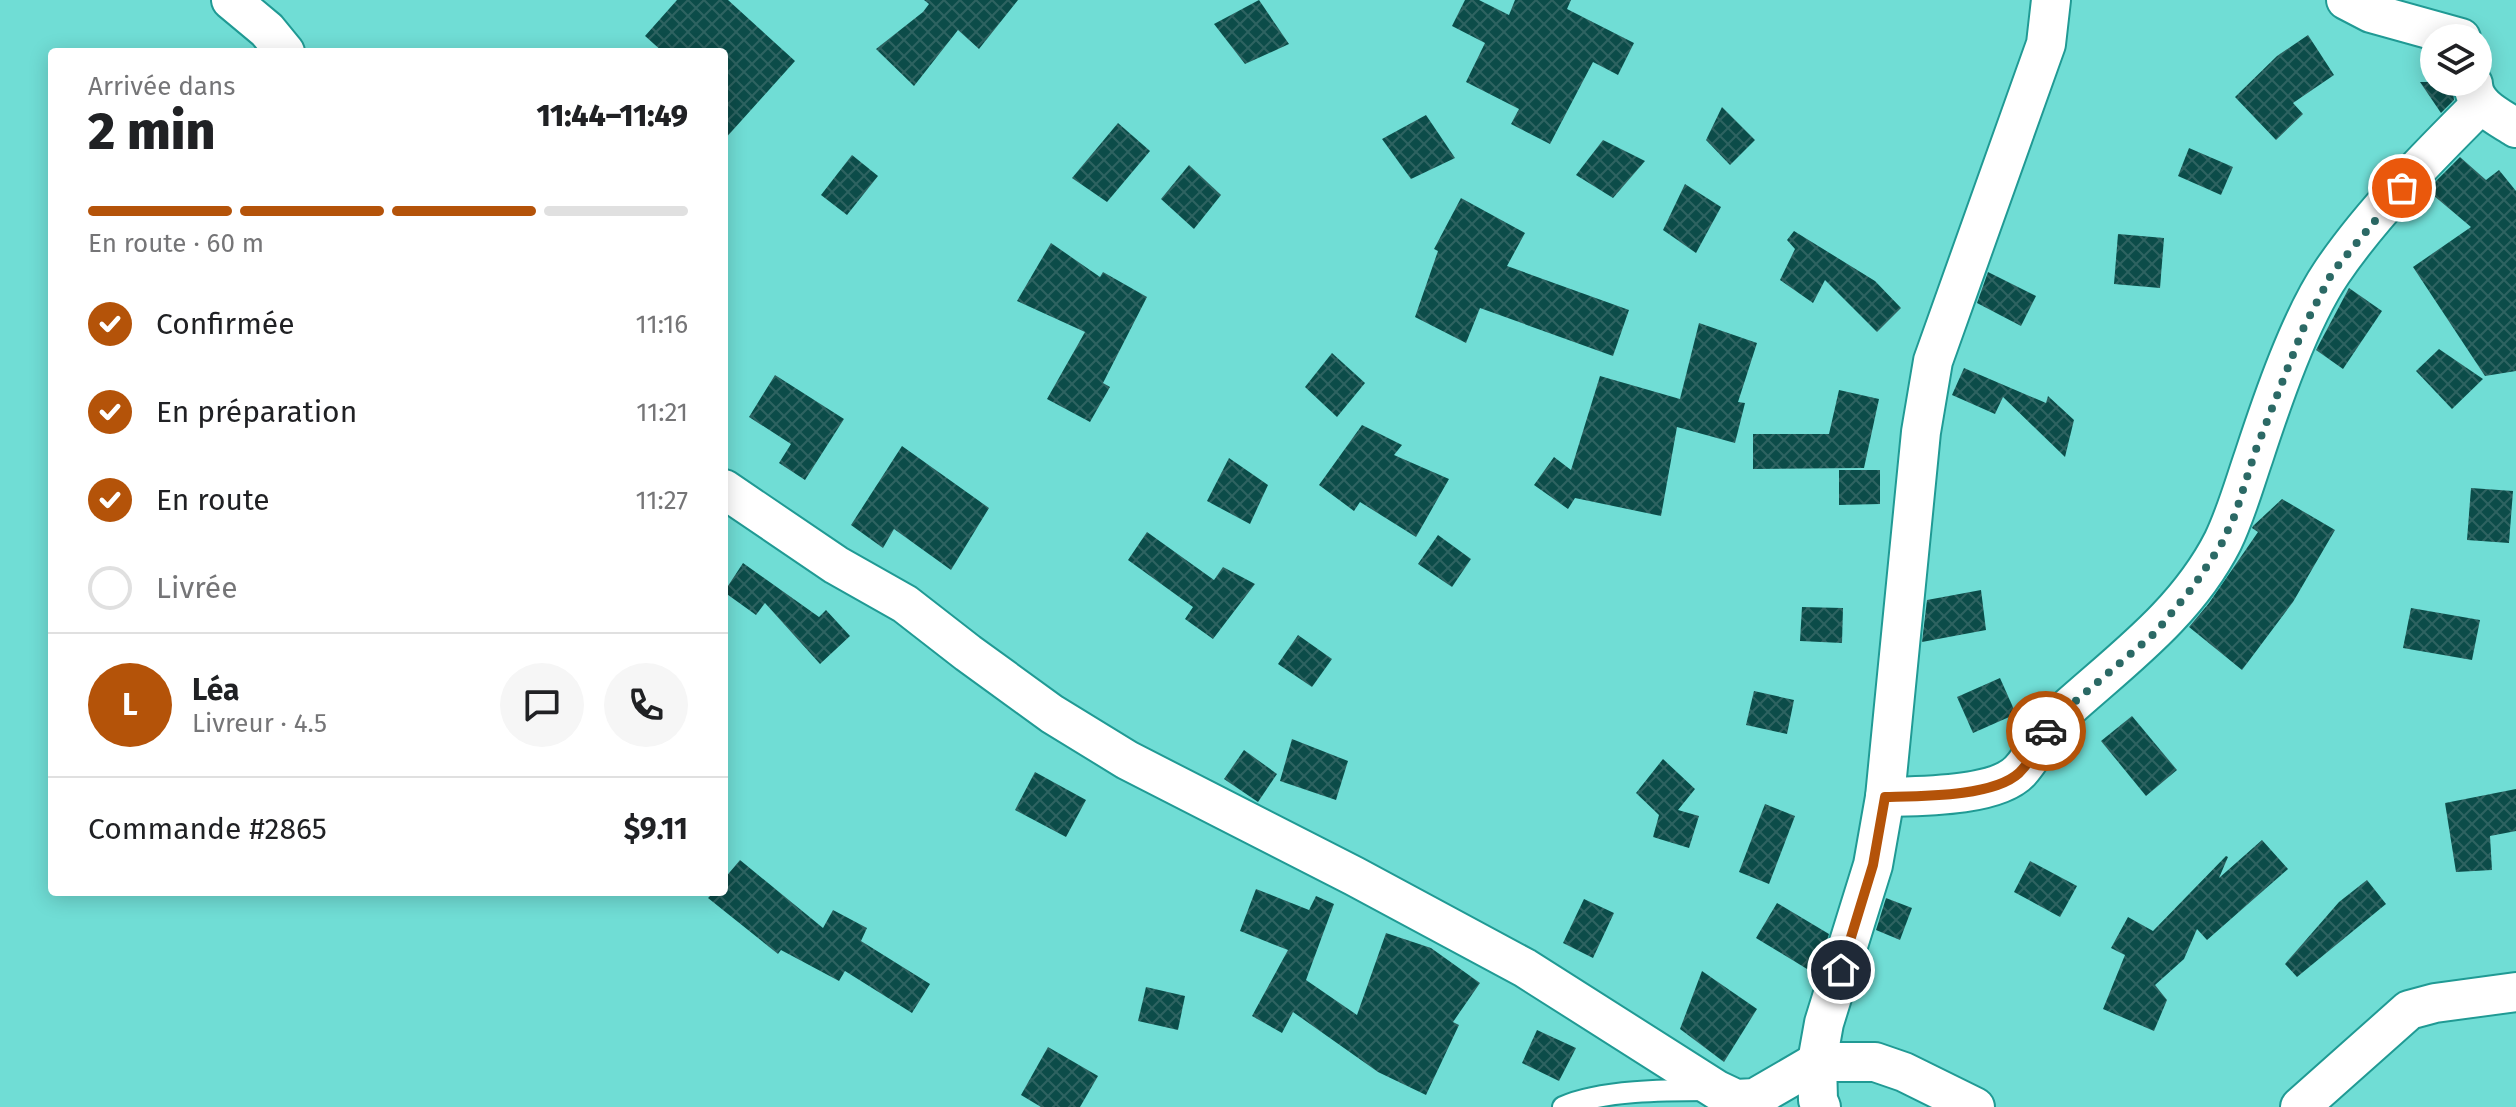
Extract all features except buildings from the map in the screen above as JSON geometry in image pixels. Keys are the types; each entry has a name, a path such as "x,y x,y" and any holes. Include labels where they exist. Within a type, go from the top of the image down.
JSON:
{"street":[{"path":"231,0 267,30 282,48"},
{"path":"1821,1107 1817,1062 1824,1023 1873,865 1885,797 1921,432 1933,361 2046,44 2051,0"},
{"path":"2346,0 2371,13 2420,27"},
{"path":"1885,797 1985,789 2017,775 2035,753 2050,723 2155,633 2193,587 2221,545 2235,515 2255,452 2303,329 2332,273 2476,96"},
{"path":"2481,96 2516,128"},
{"path":"728,492 836,565 905,604 1040,705 1102,744 1525,968 1717,1090 1736,1099 1755,1098 1817,1062 1875,1062 1904,1072 1975,1107"},
{"path":"2300,1107 2409,1010 2435,1003 2516,992"}],"lane":[{"path":"1563,1107 1580,1099 1675,1090 1717,1090"}],"way so far":[{"path":"2046,731 2050,723 2155,633 2193,587 2221,545 2235,515 2255,452 2303,329 2332,273 2402,188"}],"route":[{"path":"1841,970 1873,865 1885,797 1985,789 2017,775 2035,753 2046,731"}]}
